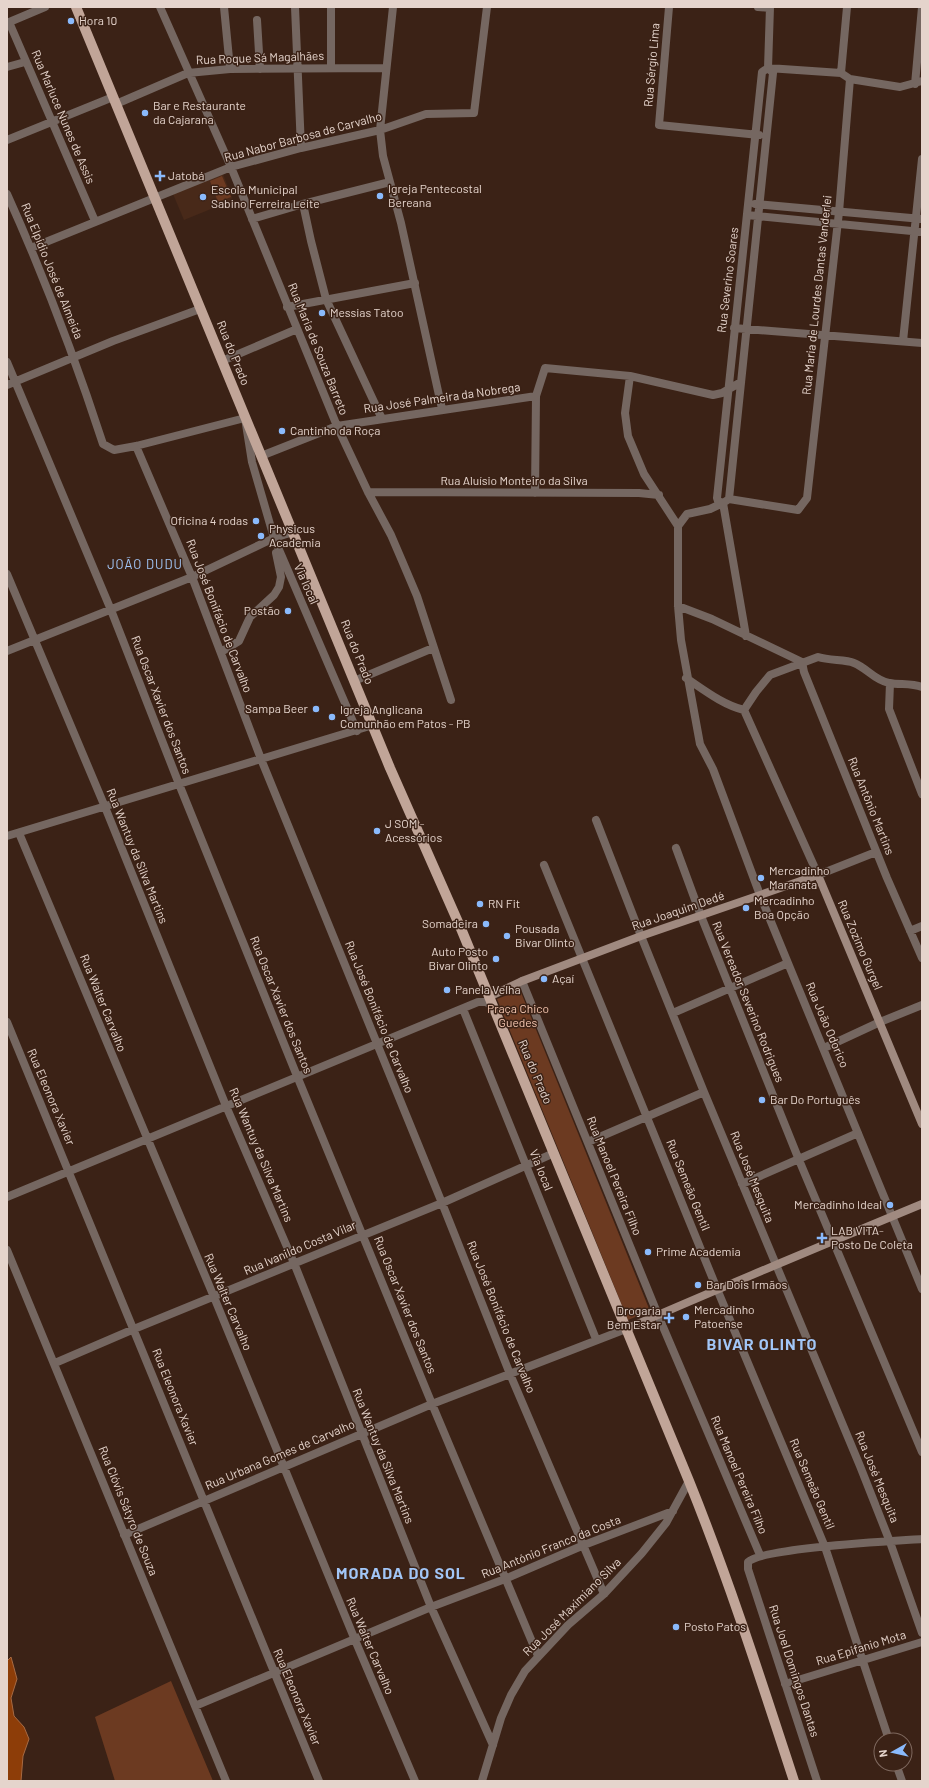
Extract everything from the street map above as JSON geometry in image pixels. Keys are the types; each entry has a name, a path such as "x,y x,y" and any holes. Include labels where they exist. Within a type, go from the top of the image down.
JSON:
{"main road":[{"name":"Rua do Prado","path":"76,7 354,681 485,986 717,1550 742,1621 794,1781"}],"street":[{"path":"8,23 45,7"},
{"name":"Rua Maria de Souza Barreto","path":"160,7 231,167 337,426 404,563 417,596 451,700"},
{"path":"224,7 230,69"},
{"path":"295,7 301,148"},
{"path":"331,7 331,68"},
{"path":"393,7 380,130 381,144 415,283 442,409"},
{"name":"Rua Nabor Barbosa de Carvalho","path":"31,248 231,167 301,148 380,130 426,114 474,113 486,7"},
{"name":"Rua Sérgio Lima","path":"669,7 659,125 755,135"},
{"path":"758,7 770,8"},
{"path":"841,73 847,7"},
{"path":"768,68 841,73 850,79 900,88 919,83 922,7"},
{"name":"Rua Severino Soares","path":"723,500 741,382 773,73 768,68 770,8"},
{"path":"257,20 260,69"},
{"name":"Rua Marluce Nunes de Assis","path":"8,23 95,221"},
{"path":"7,67 25,62"},
{"name":"Rua Roque Sá Magalhães","path":"7,140 51,122 188,73 230,69 386,68"},
{"name":"Rua Severino Soares","path":"723,500 728,389 734,328 749,204 762,72 768,68"},
{"name":"Rua Maria de Lourdes Dantas Vanderlei","path":"723,500 798,510 807,498 839,212 850,79"},
{"path":"755,135 766,137"},
{"path":"903,341 918,232 922,159"},
{"path":"252,219 303,204 390,182"},
{"name":"Rua Elpídio José de Almeida","path":"7,194 31,248 74,357 103,444 114,450 136,446 246,418"},
{"path":"303,204 326,299 382,419"},
{"path":"749,204 919,219"},
{"path":"747,215 918,232"},
{"path":"288,307 415,283"},
{"path":"7,386 74,357 200,308"},
{"path":"734,328 922,343"},
{"path":"222,361 297,329"},
{"name":"Rua Oscar Xavier dos Santos","path":"7,362 111,610 179,784 297,1076 538,1656"},
{"path":"535,493 536,396 545,368 630,376 713,395 722,393 741,382"},
{"path":"630,376 625,413 628,436 644,474 678,526 687,514 710,509 723,500 746,636"},
{"name":"Rua José Palmeira da Nobrega","path":"262,456 337,426 536,396"},
{"name":"Via local","path":"246,418 252,462 274,538 358,731"},
{"name":"Rua José Bonifácio de Carvalho","path":"136,446 192,577 261,759 510,1374 604,1594"},
{"name":"Rua Aluísio Monteiro da Silva","path":"368,492 639,493 659,495"},
{"name":"Rua João Odorico","path":"678,526 678,606 681,640 686,678 700,744 713,769 760,895 922,1289"},
{"path":"7,651 192,577 274,538 293,532"},
{"path":"221,652 238,641 250,617 274,595 279,587 281,577 274,538"},
{"name":"Rua Wantuy da Silva Martins","path":"7,574 105,807 226,1106 294,1263 431,1607 493,1746"},
{"path":"678,606 712,619 802,662"},
{"path":"354,681 433,648"},
{"path":"686,678 716,697 736,708 744,710 770,675 818,657 826,660 853,662 877,679 890,683 913,684 922,687"},
{"name":"Rua Antônio Martins","path":"802,662 804,672 876,852 922,958"},
{"path":"890,683 889,709 922,794"},
{"name":"Rua Zozimo Gurgel","path":"744,710 818,876 922,1124"},
{"path":"7,836 358,731 373,725"},
{"name":"Rua José Mesquita","path":"596,820 704,1092 860,1466 890,1542 922,1633"},
{"name":"Rua Walter Carvalho","path":"19,833 214,1297 354,1640 415,1781"},
{"name":"Rua Vereador Severino Rodrigues","path":"676,848 700,916 799,1160 922,1452"},
{"name":"Rua Joaquim Dedé","path":"491,1002 522,981 641,936 818,876 876,852"},
{"name":"Rua Semeão Gentil","path":"544,865 717,1289 825,1547 886,1732"},
{"path":"910,931 922,926"},
{"path":"673,1013 788,963"},
{"name":"Rua Manoel Pereira Filho","path":"522,981 658,1315 760,1555"},
{"path":"478,1002 483,996 485,986"},
{"path":"7,1197 146,1138 478,1002 491,1002"},
{"path":"824,1048 880,1022 922,1005"},
{"name":"Via local","path":"463,1009 596,1339"},
{"name":"Rua Eleonora Xavier","path":"7,1022 320,1781"},
{"path":"588,1142 648,1118 704,1092"},
{"path":"742,1184 858,1133"},
{"name":"Rua Ivanildo Costa Vilar","path":"55,1363 363,1234 442,1203 554,1153"},
{"path":"626,1328 922,1204"},
{"name":"Rua Clóvis Sátyro de Souza","path":"7,1250 55,1363 124,1535 226,1781"},
{"name":"Rua Urbana Gomes de Carvalho","path":"124,1535 432,1404 626,1328"},
{"name":"Rua José Maximiano Silva","path":"482,1781 500,1718 525,1671 568,1625 604,1594 655,1537 673,1511 689,1481"},
{"name":"Rua António Franco da Costa","path":"195,1706 431,1607 505,1579 584,1545 673,1511"},
{"path":"760,1555 825,1547 922,1539"},
{"name":"Rua Joel Domingos Dantas","path":"760,1555 748,1562 748,1569 817,1781"},
{"name":"Rua Epifanio Mota","path":"785,1684 922,1642"}],"shaded area":[{"name":"Escola Municipal Sabino Ferreira Leite","path":"223,174 233,200 184,220 173,194"},
{"path":"11,1657 17,1679 11,1698 14,1716 24,1727 29,1739 23,1756 21,1781 7,1781 7,1661"}],"green space":[{"path":"222,176 231,197 218,202 210,181"},
{"name":"Praça Chico Guedes","path":"520,990 650,1311 628,1320 497,999"},
{"path":"171,1681 213,1781 115,1781 95,1717"}],"place":[{"name":"Hora 10","path":"71,21"},
{"name":"Bar e Restaurante da Cajarana","path":"145,113"},
{"name":"Jatobá","path":"160,176"},
{"name":"Igreja Pentecostal Bereana","path":"380,196"},
{"name":"Escola Municipal Sabino Ferreira Leite","path":"203,197"},
{"name":"Messias Tatoo","path":"322,313"},
{"name":"Cantinho da Roça","path":"282,431"},
{"name":"Oficina 4 rodas","path":"256,521"},
{"name":"Physicus Academia","path":"261,536"},
{"name":"Postão","path":"288,611"},
{"name":"Sampa Beer","path":"316,709"},
{"name":"Igreja Anglicana Comunhão em Patos - PB","path":"332,717"},
{"name":"J SOM - Acessórios","path":"377,831"},
{"name":"Mercadinho Maranata","path":"761,878"},
{"name":"RN Fit","path":"480,904"},
{"name":"Mercadinho Boa Opção","path":"746,908"},
{"name":"Somadeira","path":"486,924"},
{"name":"Pousada Bivar Olinto","path":"507,936"},
{"name":"Auto Posto Bivar Olinto","path":"496,959"},
{"name":"Açaí","path":"544,979"},
{"name":"Panela Velha","path":"447,990"},
{"name":"Bar Do Português","path":"762,1100"},
{"name":"Mercadinho Ideal","path":"890,1205"},
{"name":"LAB VITA- Posto De Coleta","path":"822,1238"},
{"name":"Prime Academia","path":"648,1252"},
{"name":"Bar Dois Irmãos","path":"698,1285"},
{"name":"Mercadinho Patoense","path":"686,1317"},
{"name":"Drogaria Bem Estar","path":"669,1318"},
{"name":"Posto Patos","path":"676,1627"}],"district":[{"name":"JOÃO DUDU","path":"145,564"},
{"name":"BIVAR OLINTO","path":"762,1344"},
{"name":"MORADA DO SOL","path":"401,1573"}]}
